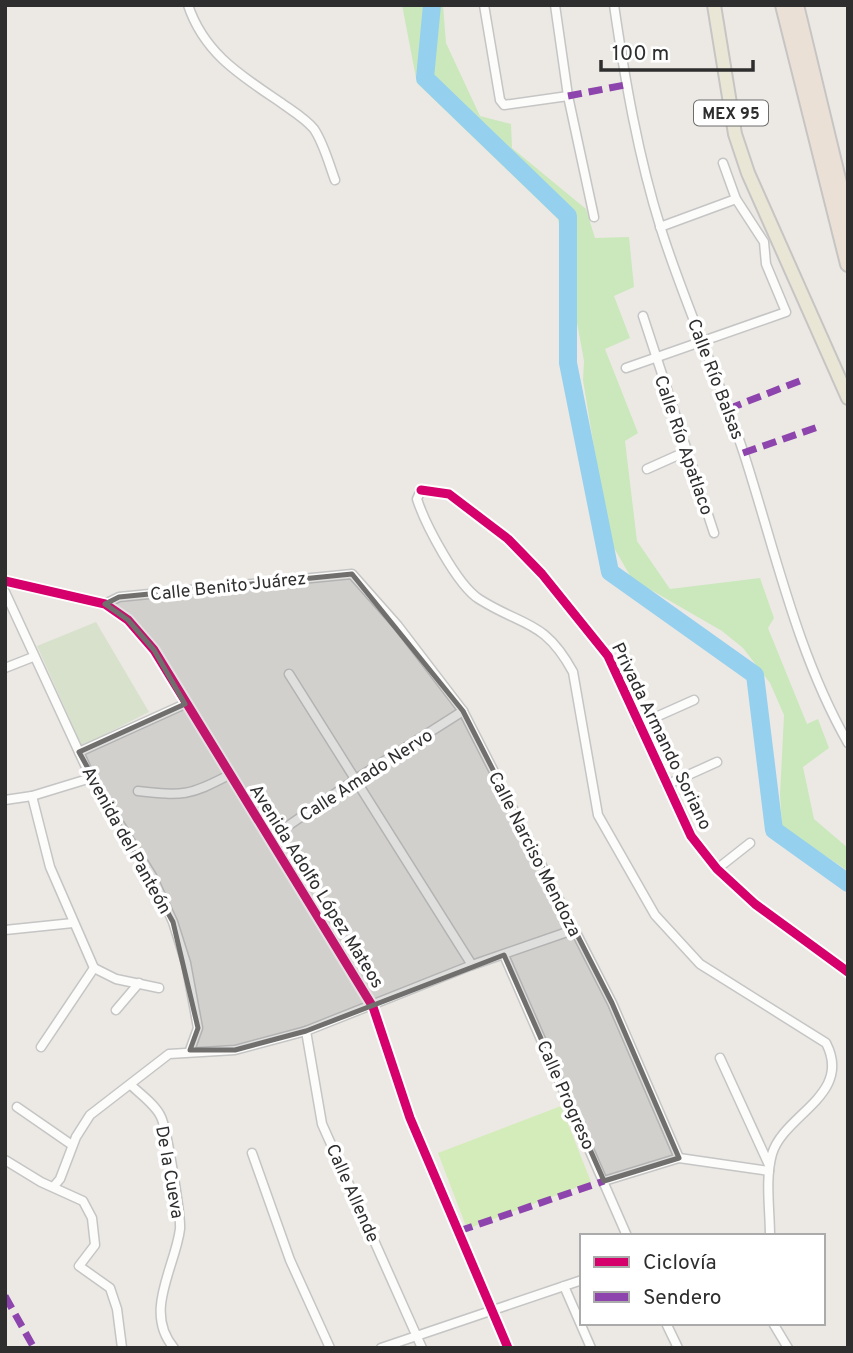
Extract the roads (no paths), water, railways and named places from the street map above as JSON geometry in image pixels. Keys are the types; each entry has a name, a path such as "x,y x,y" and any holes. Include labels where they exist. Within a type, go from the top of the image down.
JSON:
{"highway":[{"path":"783,5 848,264"},
{"path":"796,5 848,220"}],"main road":[{"name":"MEX 95","path":"714,5 735,134 748,173 848,398"}],"street":[{"path":"188,5 195,25 209,48 232,69 313,128 335,180"},
{"path":"484,5 500,100 504,105 568,96"},
{"path":"555,5 568,96 594,217"},
{"name":"Calle Río Balsas","path":"614,5 625,85 660,228 743,453 803,643 827,706 848,743"},
{"path":"626,368 786,312 766,264 764,242 736,199 723,163"},
{"path":"660,228 736,199"},
{"path":"764,242 779,244"},
{"name":"Calle Río Apatlaco","path":"643,316 685,452 714,533"},
{"path":"647,469 685,452"},
{"name":"Privada Armando Soriano","path":"769,1169 778,1140 815,1105 833,1081 837,1068 834,1055 826,1043 700,964 655,915 598,815 573,673 562,652 529,622 477,598 450,563 424,519 417,499 421,490 449,494 508,538 542,574 594,635 608,656 691,836 718,869 755,904 848,972"},
{"name":"Calle Benito Juárez","path":"106,604 119,597 352,574"},
{"name":"Calle Narciso Mendoza","path":"352,574 398,626 463,711 612,1003 679,1158"},
{"name":"Avenida Adolfo López Mateos","path":"5,581 106,604 128,620 154,650 373,1007 410,1118 508,1348"},
{"name":"Avenida del Panteón","path":"5,592 10,614 90,778 152,876 173,922 186,963 198,1028 190,1050"},
{"path":"5,668 33,657"},
{"path":"289,674 472,965"},
{"path":"638,725 694,700"},
{"name":"Avenida del Panteón","path":"79,752 185,704"},
{"name":"Calle Amado Nervo","path":"269,839 356,779 463,711"},
{"path":"666,785 717,762"},
{"path":"138,791 179,796 196,792 229,775"},
{"path":"5,800 32,796 90,778"},
{"path":"32,796 50,867 94,968 116,979 159,988"},
{"path":"718,869 750,843"},
{"path":"5,930 73,923"},
{"path":"54,1186 60,1179 72,1145 90,1115 169,1054 190,1050 213,1053 235,1050 306,1031 373,1007 472,965 573,930"},
{"name":"Calle Progreso","path":"504,955 626,1234"},
{"path":"41,1047 94,968"},
{"path":"116,1010 139,984"},
{"name":"Calle Allende","path":"306,1031 322,1124 422,1348"},
{"path":"720,1058 755,1129 769,1169 770,1234"},
{"name":"De la Cueva","path":"131,1085 161,1116 180,1225 174,1259 160,1293 163,1327 174,1348"},
{"path":"18,1107 72,1145"},
{"path":"252,1153 290,1260 330,1348"},
{"path":"604,1181 679,1158 769,1169"},
{"path":"5,1160 41,1182 83,1201 92,1218 95,1245 79,1266 110,1288 117,1310 122,1348"},
{"path":"381,1348 580,1281"},
{"path":"564,1286 580,1323"},
{"path":"581,1325 591,1348"},
{"path":"668,1325 678,1348"},
{"path":"774,1325 788,1348"}],"waterway":[{"path":"432,5 425,78 568,216 568,363 610,572 755,675 774,830 848,883"}]}
